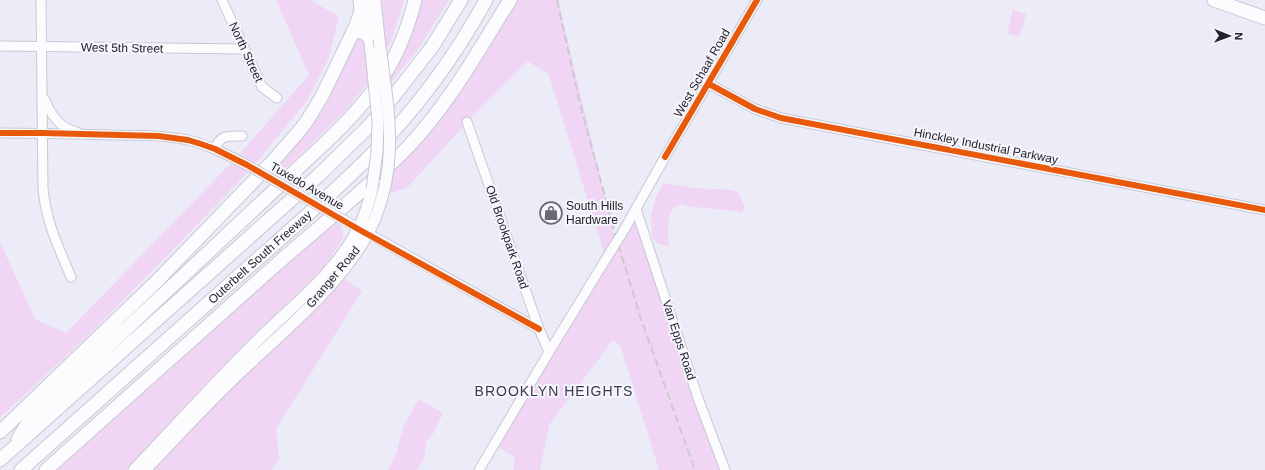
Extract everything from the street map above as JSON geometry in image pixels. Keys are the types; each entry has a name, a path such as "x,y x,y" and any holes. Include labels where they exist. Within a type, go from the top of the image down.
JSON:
{"highway":[{"path":"0,432 152,286 274,160 300,130 322,96 353,31 360,15 360,0"},
{"path":"11,450 30,419 331,138 354,114 380,83 393,61 404,38 415,0"},
{"name":"Outerbelt South Freeway","path":"0,460 319,175 366,129 432,47 461,0"},
{"name":"Outerbelt South Freeway","path":"21,470 368,158 406,116 435,78 465,35 486,0"},
{"path":"46,470 353,198 407,147 430,121 459,81 510,0"},
{"path":"1214,0 1265,18"},
{"path":"353,31 363,32 374,38"}],"main road":[{"name":"Granger Road","path":"134,470 253,344 327,272 363,231 378,210 386,181 389,161 390,136 374,38 365,0"},
{"name":"Granger Road","path":"145,470 229,383 309,308 347,265 363,231 372,189 377,152 378,121 371,52 374,38 375,0"}],"street":[{"path":"41,0 43,188 52,233 71,277"},
{"name":"North Street","path":"222,0 262,87 277,98"},
{"name":"West Schaaf Road","path":"479,470 624,230 757,0"},
{"name":"West 5th Street","path":"0,46 244,49"},
{"name":"Hinckley Industrial Parkway","path":"709,84 755,109 781,118 1265,210"},
{"path":"43,91 49,110 55,118 64,126 73,131 84,134"},
{"name":"Old Brookpark Road","path":"467,122 539,329 549,352"},
{"name":"Tuxedo Avenue","path":"0,133 158,136 188,140 215,149 247,165 539,329"},
{"path":"215,149 220,140 224,137 242,136"},
{"name":"Van Epps Road","path":"636,209 697,394 725,470"}],"shaded area":[{"path":"276,0 311,0 339,17 328,60 307,101 252,168 204,218 97,327 0,418 0,242 35,319 66,333 235,159 309,75"},
{"path":"354,0 360,0 368,83 343,113 279,175 270,171 290,150 329,97 343,66 353,17"},
{"path":"381,0 404,0 390,44 386,49"},
{"path":"420,0 449,0 417,51 390,83 389,74"},
{"path":"510,0 558,0 616,242 636,209 725,470 659,470 621,347 613,340 549,425 540,470 513,470 515,457 494,445 606,259 549,75 528,61 467,122 407,188 382,196 386,181 407,147"},
{"path":"1013,10 1026,14 1019,37 1007,33"},
{"path":"664,183 694,188 733,190 739,194 745,208 741,212 693,207 680,204 672,210 670,214 668,228 669,246 658,244 652,237 651,215 656,197"},
{"path":"335,222 340,225 343,231 343,239 323,268 254,335 126,470 57,470"},
{"path":"339,275 362,291 276,429 279,459 271,470 145,470"},
{"path":"419,399 443,413 433,434 426,443 423,460 417,470 388,470 396,454 404,425"}],"railway":[{"path":"557,0 579,100 615,234 641,319 695,470"}],"cycle path":[{"path":"665,157 757,0"},
{"path":"709,84 755,109 781,118 1265,210"},
{"path":"0,133 158,136 188,140 215,149 247,165 358,229 539,329"}],"place":[{"name":"South Hills Hardware","path":"551,213"}],"district":[{"name":"BROOKLYN HEIGHTS","path":"554,391"}]}
